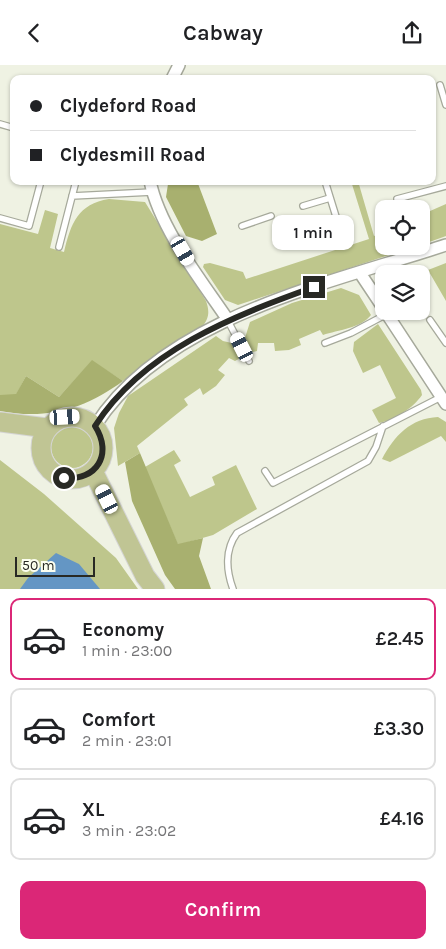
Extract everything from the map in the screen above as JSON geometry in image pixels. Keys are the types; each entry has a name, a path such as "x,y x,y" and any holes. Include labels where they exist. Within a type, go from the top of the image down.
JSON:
{"main road":[{"path":"76,416 86,419 95,426 103,444 99,463 93,471 74,479 64,478 46,467 40,447 47,428 60,419 76,416"},
{"path":"0,422 47,428"},
{"path":"93,471 145,576 155,589"}],"street":[{"path":"151,186 166,223 191,265 228,319"},
{"path":"95,426 107,407 126,386 168,354 228,319 314,287 446,245"},
{"path":"360,273 375,296"},
{"path":"391,320 444,400"}],"lane":[{"path":"440,85 446,105"},
{"path":"0,219 29,226 40,185"},
{"path":"59,247 75,185"},
{"path":"325,185 342,236"},
{"path":"397,199 446,185"},
{"path":"72,196 151,186"},
{"path":"303,206 330,198"},
{"path":"242,225 270,217"},
{"path":"325,343 351,333 375,317"},
{"path":"228,319 249,361"},
{"path":"430,320 446,343"},
{"path":"265,471 272,483 383,426 444,400"},
{"path":"233,589 229,573 228,544 237,533 368,461 376,447 383,426"}],"green space":[{"path":"168,185 199,185 217,234 202,241 186,236 166,197"},
{"path":"352,185 359,185 375,236 375,255 389,255 238,305 225,300 203,267 204,264 210,263 243,272 246,279 369,239"},
{"path":"109,199 145,202 206,301 208,312 206,322 201,328 123,381 92,361 59,397 26,376 16,395 0,395 0,224 38,234 45,210 58,214 50,248 64,252 77,217 90,205"},
{"path":"446,204 446,236 430,242 430,211"},
{"path":"446,263 446,301 430,273 430,269"},
{"path":"341,288 359,295 371,315 367,319 355,326 323,335 320,330 299,339 301,345 289,350 275,351 274,343 258,343 257,351 248,353 244,341 250,322 292,303"},
{"path":"378,324 421,390 422,395 403,413 379,423 372,410 396,398 380,365 363,373 353,351 354,342"},
{"path":"216,336 223,341 236,344 242,357 235,361 229,358 218,370 225,375 216,386 203,395 200,388 184,399 188,405 137,446 140,453 118,466 114,428 128,396"},
{"path":"92,360 123,381 94,399 65,410 34,414 0,411 0,395 16,394 26,376 59,397"},
{"path":"438,417 446,422 446,442 441,436 390,462 382,459 392,443 404,430 420,421"},
{"path":"72,426 87,432 93,447 87,462 72,468 57,462 51,447 57,432"},
{"path":"174,450 181,461 174,465 190,497 215,485 212,477 236,465 257,509 213,535 178,545 145,467"},
{"path":"140,453 178,544 203,538 199,556 211,589 175,589 165,575 132,501 125,462"},
{"path":"0,460 44,494 116,558 138,589 0,589"}],"water":[{"path":"56,553 79,564 100,589 20,589 28,578"}],"route":[{"path":"64,478 74,479 84,476 93,471 99,463 103,454 103,444 95,426 107,407 126,386 168,354 228,319 314,287"}]}
